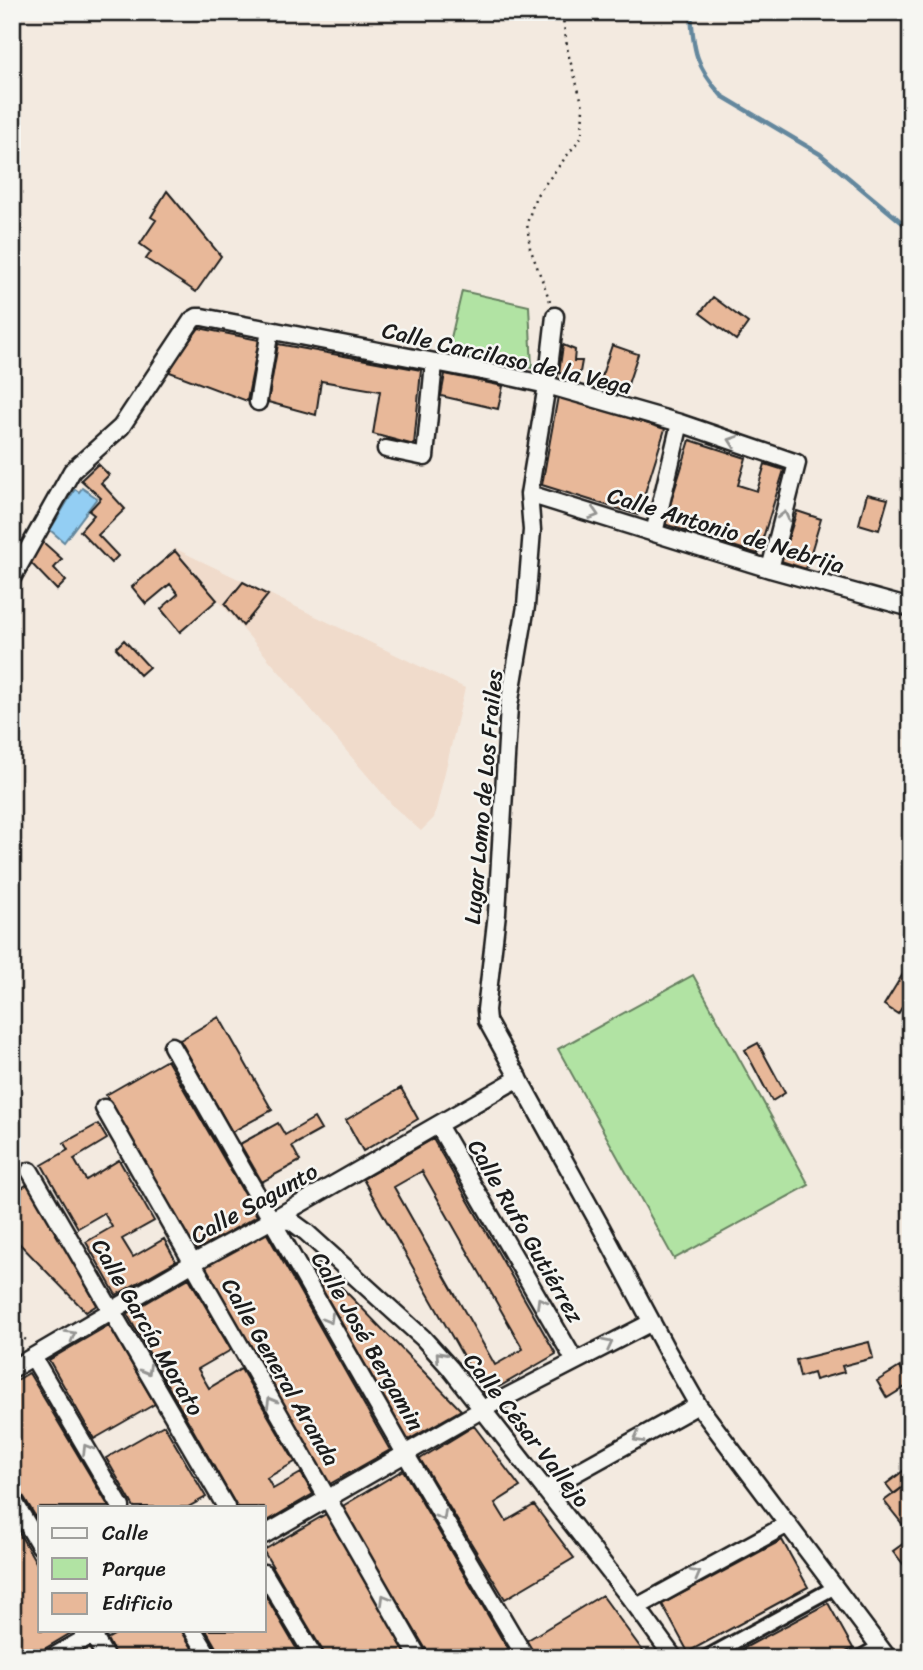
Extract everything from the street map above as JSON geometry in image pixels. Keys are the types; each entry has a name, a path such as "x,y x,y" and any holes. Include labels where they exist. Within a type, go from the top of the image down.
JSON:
{"street":[{"name":"Lugar Lomo de Los Frailes","path":"519,1078 487,1021 486,1010 498,913 509,706 526,606 532,530 529,494 555,316"},
{"name":"Calle Carcilaso de la Vega","path":"12,578 72,471 121,428 189,324 197,317 547,385 680,423 797,463 770,569"},
{"path":"258,402 270,330"},
{"path":"386,449 425,457 434,363"},
{"path":"654,533 680,423"},
{"name":"Calle Antonio de Nebrija","path":"529,494 770,569 911,608"},
{"name":"Calle José Bergamin","path":"172,1046 526,1658"},
{"path":"519,1078 698,1405 884,1652 859,1658"},
{"name":"Calle Sagunto","path":"12,1369 519,1078"},
{"name":"Calle General Aranda","path":"104,1108 419,1658"},
{"name":"Calle Rufo Gutiérrez","path":"438,1125 575,1361"},
{"name":"Calle García Morato","path":"30,1171 225,1506"},
{"path":"306,1232 304,1216 310,1198"},
{"name":"Calle César Vallejo","path":"272,1220 291,1221 306,1232 424,1338 483,1409 674,1658"},
{"path":"295,1259 303,1249 323,1249"},
{"path":"266,1534 483,1409 652,1322"},
{"path":"33,1357 120,1506"},
{"path":"545,1490 698,1405"},
{"path":"12,1498 38,1543"},
{"path":"636,1607 788,1524"},
{"path":"266,1576 315,1658"},
{"path":"705,1658 835,1587"},
{"path":"51,1658 92,1632"},
{"path":"94,1632 106,1658"},
{"path":"194,1632 210,1658"}],"path":[{"path":"555,316 530,248 527,223 536,196 582,136 583,106 568,53 562,12"}],"shaded area":[{"path":"174,548 465,688 434,818 421,831 394,807"}],"green space":[{"path":"462,291 529,306 532,368 447,355"},
{"path":"693,975 809,1185 674,1259 558,1049"}],"water":[{"path":"82,488 97,498 64,542 50,530 75,489 79,492"}],"building":[{"path":"167,191 221,256 196,292 146,259 151,252 140,244 156,220 151,217"},
{"path":"713,297 748,323 736,340 700,313"},
{"path":"199,328 259,340 247,401 167,371"},
{"path":"278,344 421,370 414,445 373,434 380,391 321,381 316,415 268,402"},
{"path":"563,345 575,350 574,361 582,361 579,378 559,373"},
{"path":"612,345 638,354 624,396 598,387"},
{"path":"445,374 503,386 498,409 441,396"},
{"path":"558,396 665,429 638,515 542,485"},
{"path":"690,440 746,458 738,485 757,491 765,464 784,470 758,554 664,524"},
{"path":"98,464 109,475 101,483 125,509 98,535 118,556 111,563 80,531 94,515 89,511 101,498 81,480"},
{"path":"867,494 888,499 879,530 859,524"},
{"path":"797,511 821,519 806,569 781,561"},
{"path":"43,542 62,559 54,568 66,581 57,590 29,561"},
{"path":"175,551 217,600 180,632 161,609 178,594 170,584 146,604 132,587"},
{"path":"243,582 268,595 243,626 225,604"},
{"path":"124,640 149,667 140,675 116,648"},
{"path":"909,964 911,992 898,1014 884,1005"},
{"path":"219,1017 272,1110 232,1132 180,1040"},
{"path":"758,1043 785,1093 772,1101 745,1050"},
{"path":"167,1060 257,1216 195,1251 106,1095"},
{"path":"401,1088 418,1119 363,1151 346,1120"},
{"path":"314,1118 321,1130 292,1146 300,1161 262,1182 240,1144 278,1123 285,1135"},
{"path":"98,1124 107,1139 74,1159 86,1180 119,1160 154,1221 122,1239 133,1257 164,1239 176,1261 116,1295 86,1242 112,1227 104,1213 78,1228 42,1165 68,1150 64,1143"},
{"path":"433,1139 556,1354 485,1395 363,1179","holes":["422,1171 523,1349 495,1365 394,1187"]},
{"path":"29,1183 97,1305 86,1312 12,1236 12,1195"},
{"path":"266,1232 390,1450 328,1485 204,1267"},
{"path":"319,1264 461,1410 408,1440 310,1268"},
{"path":"189,1278 231,1350 198,1369 209,1388 241,1369 295,1462 267,1478 273,1489 301,1473 313,1494 266,1522 266,1506 236,1506 127,1314"},
{"path":"109,1325 155,1404 94,1439 49,1360"},
{"path":"869,1342 873,1358 842,1366 844,1372 815,1380 813,1373 800,1377 796,1360"},
{"path":"900,1367 910,1384 887,1398 877,1381"},
{"path":"29,1373 108,1506 38,1506 38,1521 12,1477 12,1383"},
{"path":"164,1425 206,1497 190,1506 133,1506 106,1458"},
{"path":"474,1426 520,1487 495,1503 506,1521 534,1505 574,1558 505,1599 420,1459"},
{"path":"911,1465 911,1481 894,1494 886,1484"},
{"path":"403,1470 513,1658 431,1658 341,1507"},
{"path":"911,1481 911,1535 884,1501"},
{"path":"326,1514 410,1658 327,1658 266,1555 266,1549"},
{"path":"12,1521 38,1566 38,1632 73,1632 29,1658 14,1658"},
{"path":"911,1538 911,1574 893,1551"},
{"path":"782,1540 808,1587 688,1652 662,1604"},
{"path":"602,1595 648,1658 535,1658 526,1641"},
{"path":"266,1596 302,1658 222,1658 207,1632 266,1632"},
{"path":"828,1603 853,1648 835,1658 726,1658"},
{"path":"119,1632 182,1632 198,1658 117,1658 107,1639"}],"waterway":[{"path":"691,12 693,37 701,67 722,96 820,154 911,230"}]}
